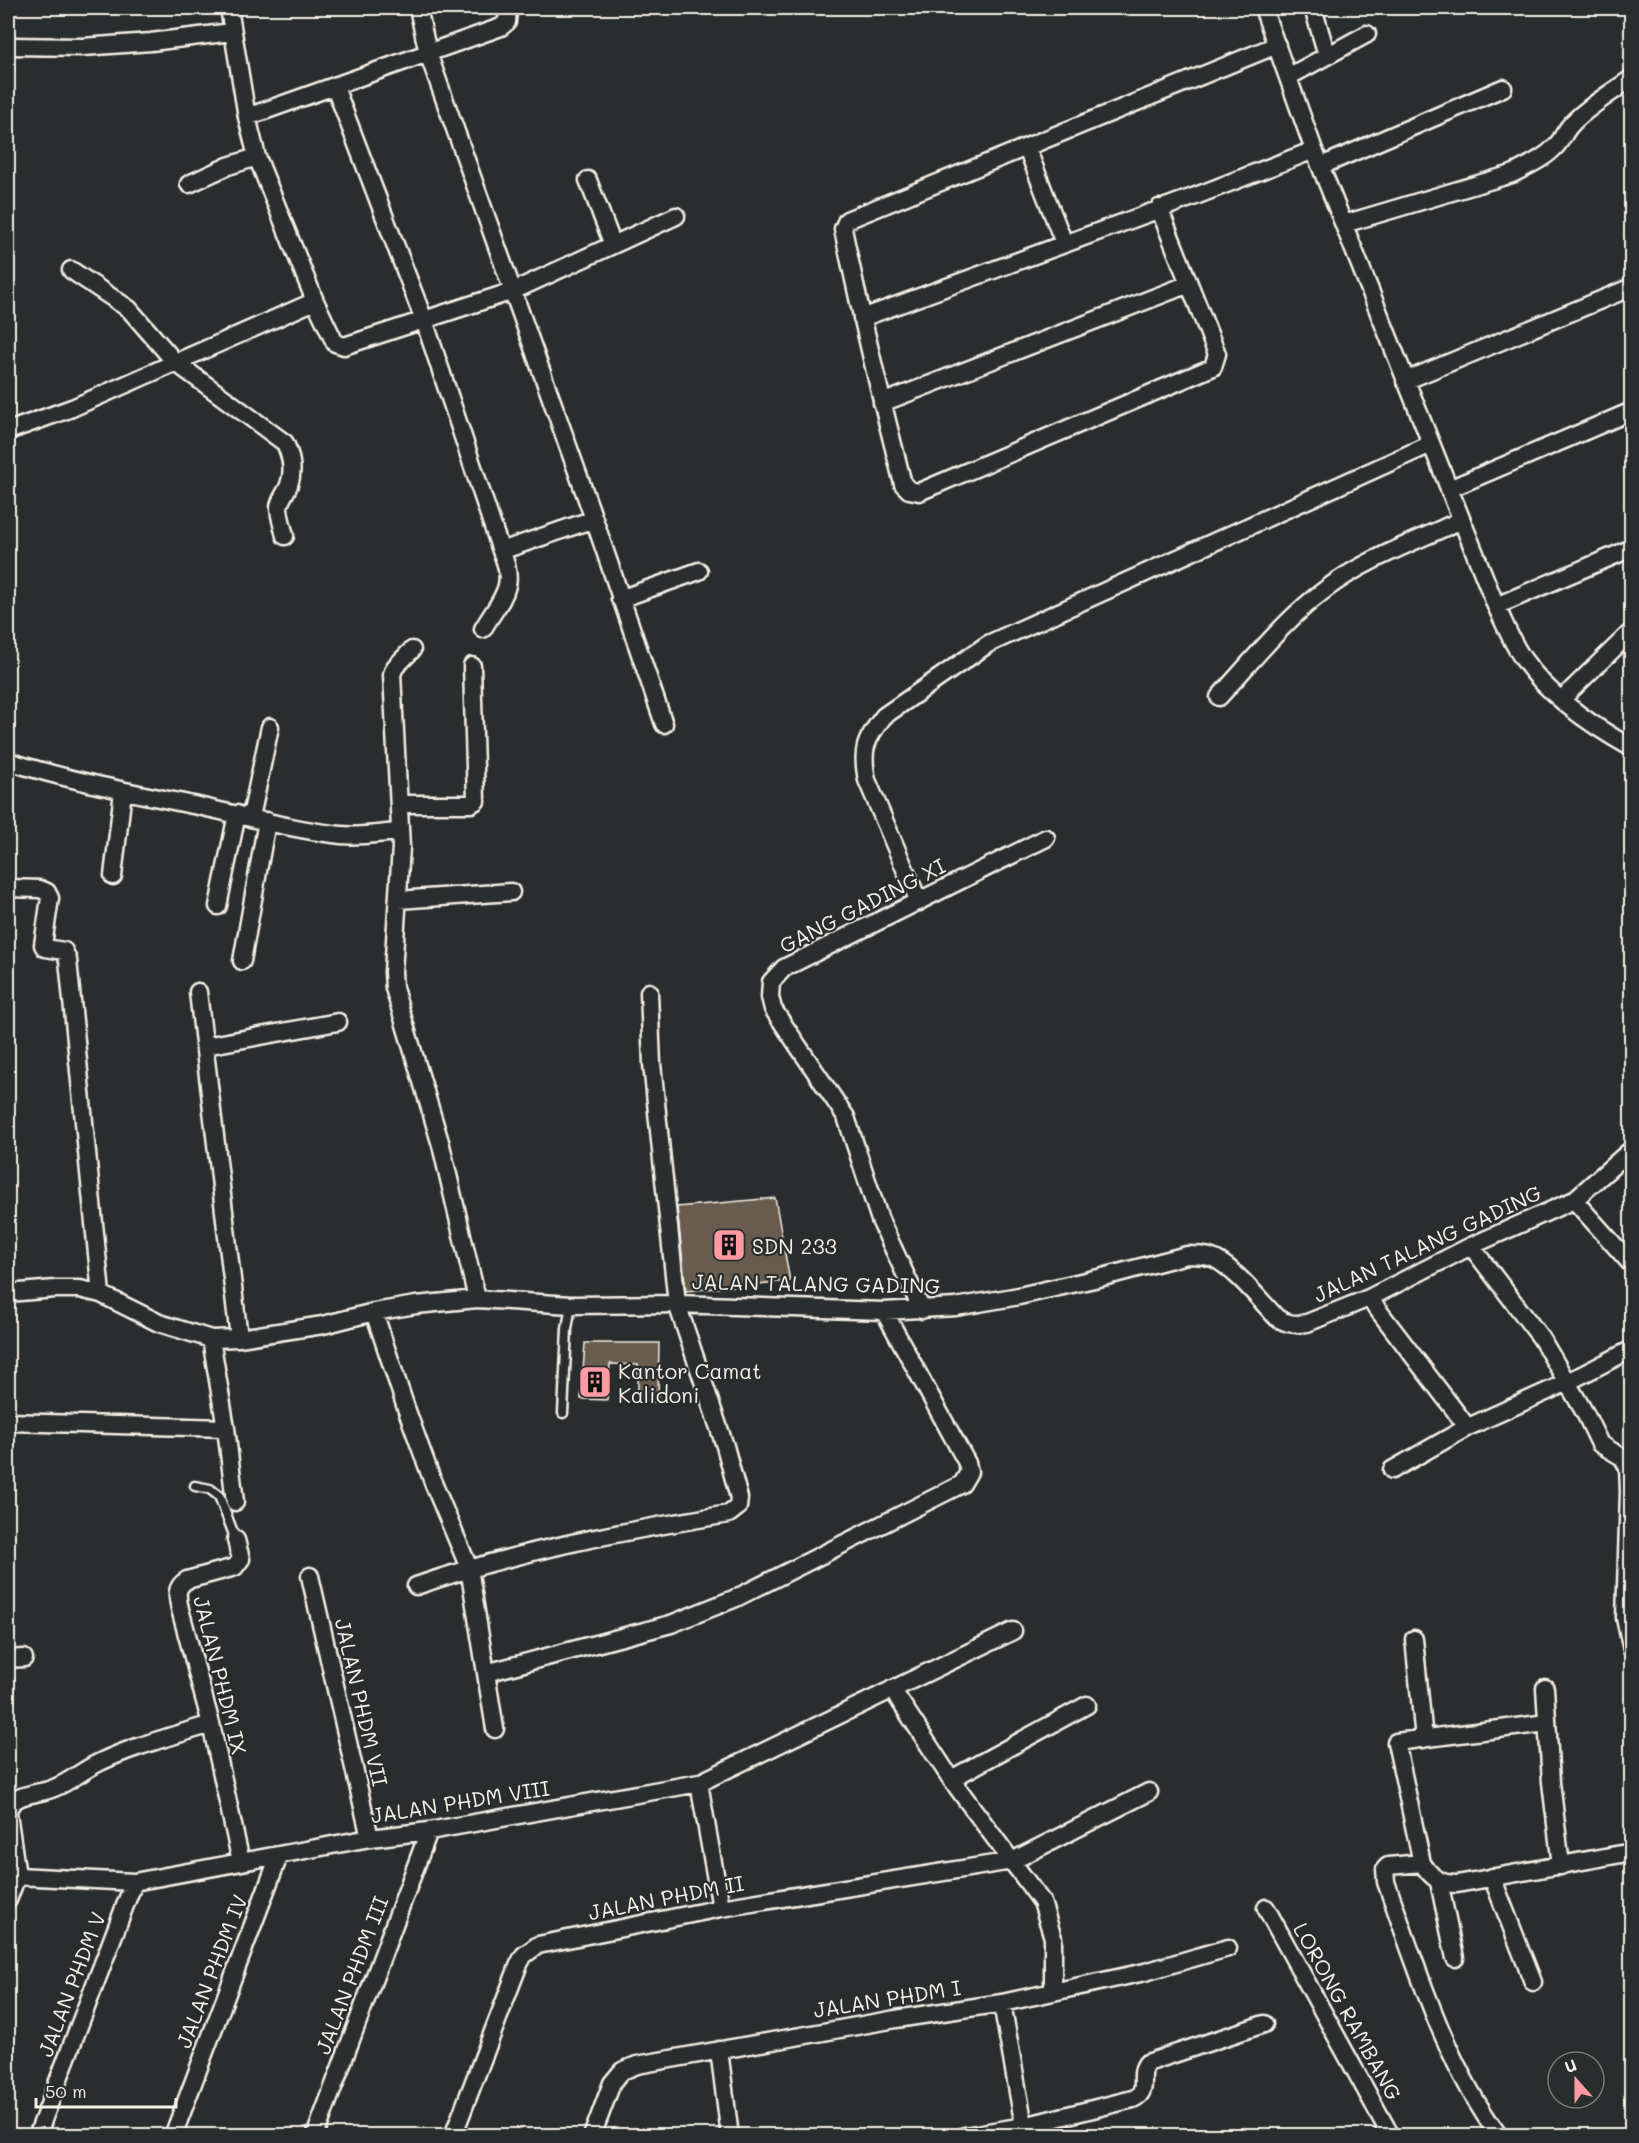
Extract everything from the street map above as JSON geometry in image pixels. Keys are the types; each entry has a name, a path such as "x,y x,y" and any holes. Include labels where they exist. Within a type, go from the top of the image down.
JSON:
{"street":[{"path":"229,8 256,157 315,301 335,343 339,345 344,346 513,291 676,216"},
{"path":"418,8 428,53 594,519 664,724"},
{"path":"247,117 501,27 507,22 508,8"},
{"path":"1263,8 1314,150 1496,606 1522,658 1545,685 1605,734 1632,748"},
{"path":"1313,8 1327,55"},
{"path":"8,46 83,47 151,42 232,32"},
{"path":"1288,77 1367,34"},
{"path":"1159,208 1217,354 1213,368 919,492 909,490 903,484 862,318 843,229 847,220 1277,45"},
{"path":"1344,224 1512,174 1530,165 1548,154 1576,120 1632,78"},
{"path":"334,87 424,320 507,564 508,583 504,596 496,605 483,629"},
{"path":"1321,166 1503,88"},
{"path":"1027,148 1064,243"},
{"path":"862,318 1314,150"},
{"path":"189,184 228,166 256,157"},
{"path":"588,180 613,245"},
{"path":"71,270 129,309 175,362 285,443 290,453 292,468 279,508 285,536"},
{"path":"882,403 1189,284"},
{"path":"1405,381 1632,287"},
{"path":"8,431 72,408 315,301"},
{"path":"1449,489 1632,411"},
{"path":"919,902 867,780 863,762 864,746 884,716 988,644 1431,444"},
{"path":"501,551 594,519"},
{"path":"1219,698 1299,611 1326,588 1357,569 1461,520"},
{"path":"1496,606 1632,548"},
{"path":"620,599 699,571"},
{"path":"1562,699 1632,631"},
{"path":"412,650 395,667 392,674 400,832 394,988 441,1145 477,1299"},
{"path":"399,804 471,804 476,801 472,666"},
{"path":"242,961 252,817 270,727"},
{"path":"8,761 49,774 123,791 343,835 400,832"},
{"path":"113,876 123,791"},
{"path":"218,906 252,817"},
{"name":"GANG GADING XI","path":"922,1310 880,1220 846,1117 773,1009 769,989 771,982 784,968 1046,838"},
{"path":"8,888 40,889 47,892 50,898 43,945 45,948 64,951 67,956 101,1294"},
{"path":"398,900 511,892"},
{"path":"198,992 238,1338"},
{"path":"416,1586 469,1568 584,1540 729,1514 738,1507 739,1498 725,1446 677,1304 652,1064 649,992"},
{"path":"205,1046 338,1022"},
{"name":"JALAN TALANG GADING","path":"8,1293 80,1289 101,1294 159,1323 211,1339 238,1338 323,1325 374,1312 416,1305 477,1299 571,1305 677,1304 884,1311 922,1310 956,1307 1019,1296 1187,1255 1199,1255 1217,1260 1277,1318 1285,1323 1307,1323 1368,1298 1471,1246 1574,1200 1632,1149"},
{"path":"1574,1200 1632,1265"},
{"path":"1471,1246 1541,1338 1568,1382 1600,1444 1622,1457 1628,1467 1625,1618 1632,1650"},
{"path":"1368,1298 1466,1428"},
{"path":"486,1673 671,1624 736,1598 962,1484 969,1472 967,1463 884,1311"},
{"path":"374,1312 426,1463 469,1568 495,1730"},
{"path":"211,1339 226,1428 235,1502"},
{"path":"1392,1470 1466,1428 1568,1382 1632,1349"},
{"path":"8,1422 226,1428"},
{"name":"JALAN PHDM IX","path":"236,1540 241,1559 235,1567 187,1580 177,1591 211,1725 241,1862"},
{"name":"JALAN PHDM VII","path":"310,1576 370,1838"},
{"name":"JALAN PHDM VIII","path":"17,1876 134,1882 370,1838 429,1831 699,1783 1013,1631"},
{"path":"1414,1639 1424,1739"},
{"path":"1545,1688 1561,1866"},
{"path":"892,1689 951,1779 1042,1902 1053,1938 1053,1991"},
{"path":"951,1779 1087,1705"},
{"path":"1547,1723 1396,1742 1422,1863 1431,1876 1439,1882 1456,1884 1632,1852"},
{"path":"8,1900 17,1876 8,1812 10,1803 17,1798 40,1794 55,1788 98,1763 123,1752 211,1725"},
{"path":"699,1783 721,1908"},
{"name":"JALAN PHDM II","path":"453,2136 519,1964 530,1950 552,1941 721,1908 1012,1861 1149,1792"},
{"name":"JALAN PHDM III","path":"315,2136 429,1831"},
{"name":"JALAN PHDM IV","path":"173,2136 279,1856"},
{"path":"1422,1863 1387,1867 1384,1870 1386,1882 1428,1999 1467,2085 1499,2136"},
{"path":"1492,1877 1533,1982"},
{"name":"JALAN PHDM V","path":"36,2136 134,1882"},
{"path":"1439,1882 1455,1958"},
{"name":"LORONG RAMBANG","path":"1266,1908 1391,2136"},
{"name":"JALAN PHDM I","path":"592,2136 612,2083 622,2071 637,2065 1002,2002 1145,1972 1228,1948"},
{"path":"1002,2002 1024,2126"},
{"path":"964,2136 1024,2126 1133,2099 1140,2096 1144,2089 1143,2071 1147,2063 1264,2024"},
{"path":"719,2050 730,2136"}],"lane":[{"path":"563,1413 567,1329 571,1305"},
{"path":"195,1486 210,1489 219,1496 236,1540"}],"building":[{"name":"SDN 233","path":"775,1198 790,1281 686,1291 677,1207"},
{"name":"Kantor Camat Kalidoni","path":"585,1343 659,1343 658,1402 638,1402 638,1365 610,1364 607,1400 581,1399"}],"place":[{"name":"SDN 233","path":"729,1245"},
{"name":"Kantor Camat Kalidoni","path":"595,1382"}]}
